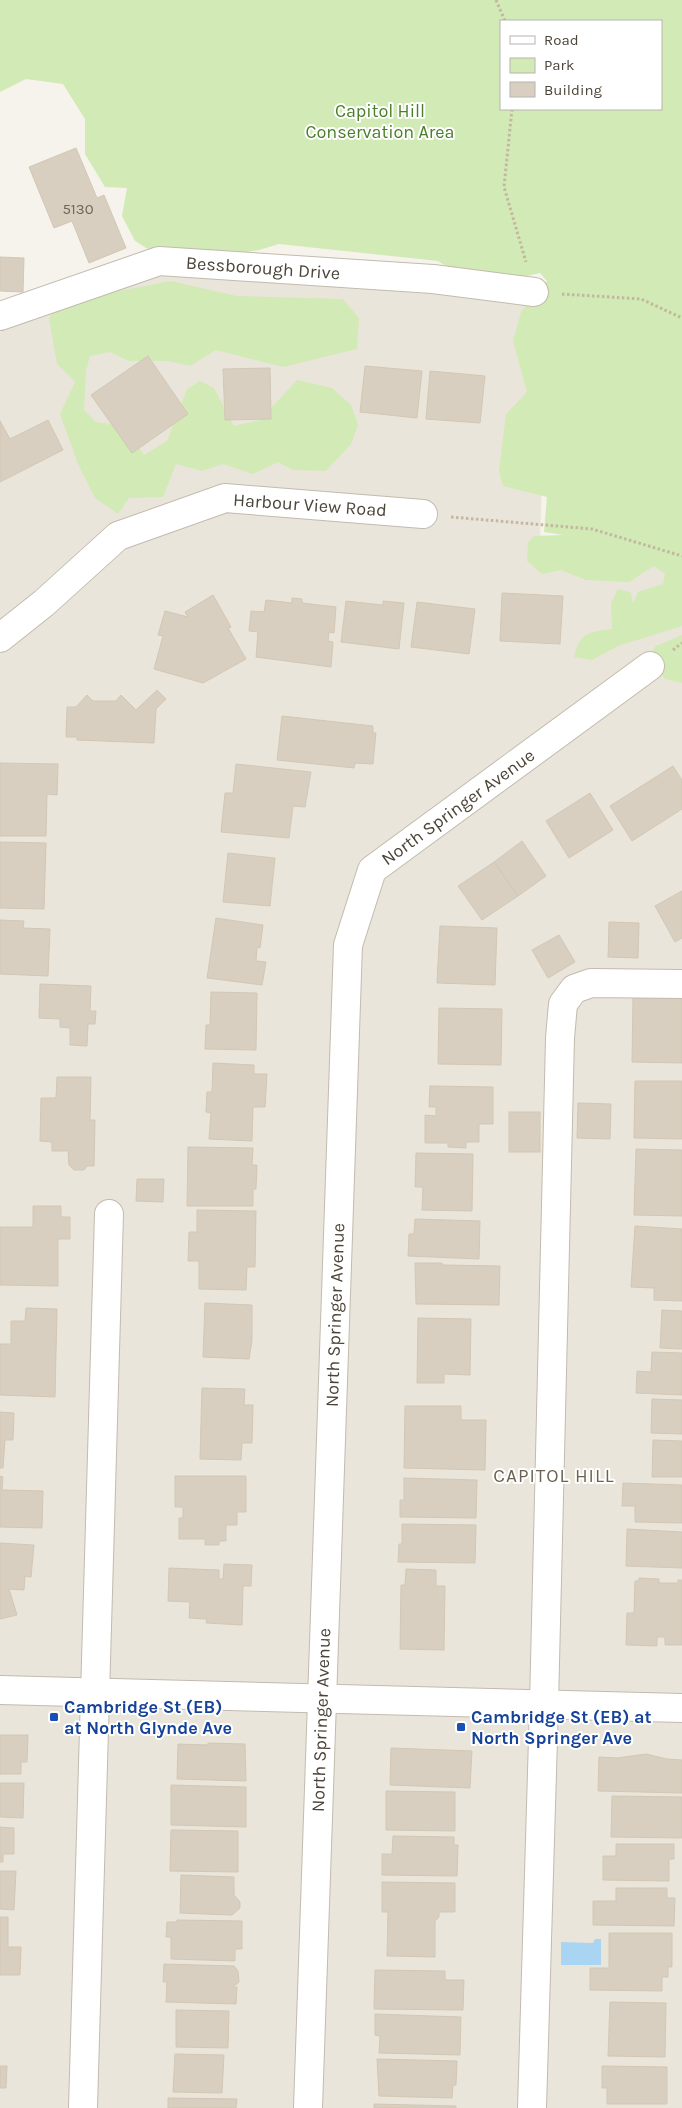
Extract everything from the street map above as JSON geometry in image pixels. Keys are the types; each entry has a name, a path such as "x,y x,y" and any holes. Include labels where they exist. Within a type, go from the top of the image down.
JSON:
{"street":[{"name":"Bessborough Drive","path":"0,316 159,261 433,279 534,292"},
{"name":"Harbour View Road","path":"0,638 44,603 118,536 225,498 423,514"},
{"name":"North Springer Avenue","path":"308,2108 348,945 372,870 650,666"},
{"path":"532,2108 560,1038 563,1004 574,989 591,983 682,984"},
{"path":"83,2108 109,1214"},
{"path":"0,1690 682,1708"}],"path":[{"path":"496,0 504,20"},
{"path":"512,110 504,187 534,292 641,299 682,318"},
{"path":"423,514 592,529 682,556"}],"shaded area":[{"path":"154,252 548,302 540,540 682,555 682,2108 0,2108 0,305"}],"green space":[{"name":"Capitol Hill Conservation Area","path":"0,0 682,0 682,626 618,646 592,660 574,657 579,642 587,635 597,631 612,629 611,603 618,589 631,593 633,604 638,592 663,584 665,574 654,566 629,582 586,580 561,570 542,574 527,561 528,542 534,536 563,535 544,532 547,497 503,486 499,471 506,414 527,392 513,341 521,312 547,281 540,273 509,280 460,275 438,261 279,244 259,250 219,256 159,256 135,241 122,216 127,188 105,187 85,154 85,119 63,84 26,79 0,92"},
{"path":"171,281 236,296 343,299 359,318 357,349 283,367 216,350 190,366 169,361 129,361 110,352 90,356 86,371 84,410 96,422 125,426 144,455 167,441 187,389 200,381 214,388 234,426 260,420 297,380 332,388 351,405 358,425 351,444 326,471 293,470 278,462 253,474 223,464 202,471 176,464 163,497 129,498 118,514 95,498 78,464 60,414 75,382 57,364 49,318 61,302"},
{"path":"682,635 682,683 665,679 649,655 656,646"}],"water":[{"path":"595,1939 601,1939 601,1965 561,1965 561,1942 593,1943"}],"building":[{"path":"76,148 97,198 104,195 126,248 89,263 72,221 54,228 29,167"},
{"path":"0,257 24,258 23,292 0,291"},
{"path":"148,356 188,414 132,453 91,395"},
{"path":"365,366 422,371 417,418 360,412"},
{"path":"270,368 271,419 225,420 223,369"},
{"path":"430,371 485,376 480,423 426,419"},
{"path":"48,420 63,450 0,482 0,421 10,439"},
{"path":"502,593 563,596 560,644 500,641"},
{"path":"213,595 231,627 228,628 246,659 203,683 154,669 163,636 158,635 165,611 188,617 185,612"},
{"path":"292,598 302,599 302,603 336,607 334,633 329,632 328,641 333,642 331,667 256,657 258,632 249,631 251,611 264,612 266,600 292,603"},
{"path":"346,601 383,605 383,601 404,603 399,649 341,642"},
{"path":"417,602 475,609 469,654 411,647"},
{"path":"157,690 166,699 156,709 154,743 77,740 77,737 66,737 67,707 76,707 87,695 93,701 116,701 121,695 136,710"},
{"path":"282,716 373,726 373,733 376,733 373,764 355,763 354,768 277,760"},
{"path":"0,763 58,764 57,795 47,794 46,836 0,836"},
{"path":"236,764 311,772 305,807 293,806 289,838 221,832 225,793 233,793"},
{"path":"673,766 682,780 682,809 632,841 610,806"},
{"path":"590,793 613,830 569,858 546,821"},
{"path":"522,841 546,876 518,896 494,862"},
{"path":"0,842 46,843 44,909 0,908"},
{"path":"228,853 275,858 270,906 223,902"},
{"path":"494,862 518,896 482,920 458,886"},
{"path":"682,891 682,938 675,942 655,906"},
{"path":"216,918 263,925 260,948 257,947 256,961 266,962 262,985 207,978"},
{"path":"0,920 24,921 23,928 50,929 48,976 0,974"},
{"path":"609,922 639,923 638,958 608,957"},
{"path":"440,926 497,928 495,985 437,983"},
{"path":"559,935 575,962 548,978 532,950"},
{"path":"40,984 91,986 90,1011 96,1011 95,1024 88,1024 87,1046 70,1045 70,1028 60,1027 60,1019 39,1018"},
{"path":"211,992 257,993 256,1050 205,1049 206,1025 210,1025"},
{"path":"633,997 682,998 682,1063 632,1062"},
{"path":"439,1008 502,1009 501,1065 438,1064"},
{"path":"213,1063 254,1065 254,1074 267,1074 265,1107 253,1107 252,1141 209,1139 211,1113 206,1112 207,1092 212,1092"},
{"path":"57,1077 91,1077 90,1120 95,1120 94,1166 87,1166 84,1170 74,1170 69,1165 68,1153 71,1151 52,1151 52,1142 40,1141 41,1098 56,1098"},
{"path":"635,1081 682,1081 682,1139 634,1138"},
{"path":"430,1086 493,1087 493,1124 479,1124 479,1142 466,1142 466,1148 448,1147 448,1143 425,1143 425,1115 436,1116 436,1107 429,1107"},
{"path":"578,1103 611,1104 610,1139 577,1138"},
{"path":"509,1112 540,1112 540,1152 509,1152"},
{"path":"188,1147 253,1148 252,1165 257,1165 256,1189 253,1189 253,1206 187,1206"},
{"path":"636,1149 682,1150 682,1216 634,1215"},
{"path":"416,1153 473,1154 472,1211 422,1210 423,1187 415,1187"},
{"path":"137,1179 164,1179 163,1202 136,1201"},
{"path":"33,1206 61,1206 61,1217 70,1217 70,1239 58,1239 58,1286 0,1285 0,1227 33,1227"},
{"path":"197,1210 256,1211 255,1267 247,1267 246,1290 199,1289 199,1261 188,1261 189,1232 197,1232"},
{"path":"415,1219 480,1221 479,1259 408,1256 409,1234 414,1234"},
{"path":"635,1226 682,1229 682,1301 654,1300 654,1288 631,1287"},
{"path":"415,1263 500,1266 499,1305 416,1304"},
{"path":"205,1303 252,1305 252,1341 249,1359 203,1357"},
{"path":"26,1308 57,1309 55,1397 0,1395 0,1344 11,1344 11,1321 25,1321"},
{"path":"662,1310 682,1311 682,1349 660,1348"},
{"path":"418,1318 471,1319 470,1375 444,1374 444,1383 417,1383"},
{"path":"652,1352 682,1353 682,1395 636,1393 637,1371 651,1372"},
{"path":"202,1388 245,1389 244,1405 253,1405 252,1443 242,1443 241,1460 200,1459"},
{"path":"652,1399 682,1400 682,1434 651,1433"},
{"path":"405,1406 461,1406 461,1420 486,1420 485,1470 404,1468"},
{"path":"0,1412 14,1413 13,1440 5,1440 3,1468 0,1468"},
{"path":"653,1440 682,1441 682,1477 652,1477"},
{"path":"0,1476 3,1477 2,1490 43,1491 42,1528 0,1527"},
{"path":"175,1476 246,1476 246,1512 237,1512 237,1525 226,1525 226,1541 219,1541 219,1545 205,1545 205,1539 179,1539 179,1518 183,1518 183,1507 175,1507"},
{"path":"404,1478 477,1480 476,1518 400,1517 400,1500 404,1500"},
{"path":"623,1483 682,1485 682,1523 635,1522 635,1506 622,1506"},
{"path":"402,1524 476,1525 475,1563 398,1562 399,1544 402,1544"},
{"path":"627,1529 682,1532 682,1568 626,1566"},
{"path":"0,1543 34,1545 31,1577 25,1576 24,1590 9,1589 17,1615 0,1619"},
{"path":"224,1564 252,1565 251,1586 243,1586 242,1625 206,1623 207,1619 189,1618 190,1602 168,1601 169,1568 219,1570 219,1579 223,1579"},
{"path":"406,1569 436,1570 436,1586 445,1586 444,1650 400,1649 401,1585 405,1585"},
{"path":"639,1578 659,1579 659,1583 678,1583 678,1580 682,1580 682,1645 665,1645 665,1637 657,1637 657,1646 626,1645 627,1613 634,1613 635,1581 639,1581"},
{"path":"0,1735 28,1735 27,1762 21,1762 21,1774 0,1774"},
{"path":"208,1743 245,1744 246,1781 177,1779 178,1744 208,1745"},
{"path":"391,1748 472,1751 470,1788 390,1785"},
{"path":"646,1754 682,1760 682,1793 598,1791 599,1757 617,1758"},
{"path":"0,1783 24,1783 23,1818 0,1817"},
{"path":"171,1785 246,1787 246,1827 171,1825"},
{"path":"386,1791 455,1792 455,1831 386,1830"},
{"path":"612,1796 682,1797 682,1838 611,1837"},
{"path":"0,1827 14,1828 14,1854 3,1854 3,1862 0,1862"},
{"path":"171,1830 238,1831 238,1872 170,1871"},
{"path":"393,1836 454,1837 454,1845 458,1845 457,1876 382,1875 382,1854 392,1854"},
{"path":"616,1844 674,1844 674,1859 669,1859 669,1881 603,1880 603,1856 616,1856"},
{"path":"0,1871 16,1871 14,1910 0,1909"},
{"path":"181,1875 234,1877 234,1895 240,1902 240,1908 232,1915 180,1913"},
{"path":"382,1882 455,1883 455,1912 439,1912 439,1917 435,1921 435,1957 387,1956 388,1912 382,1912"},
{"path":"616,1888 667,1888 667,1898 675,1898 674,1926 593,1925 593,1901 616,1901"},
{"path":"0,1917 8,1917 8,1947 21,1947 20,1975 0,1975"},
{"path":"177,1920 242,1921 242,1949 235,1949 235,1961 171,1959 171,1937 166,1937 167,1922 177,1922"},
{"path":"609,1933 672,1933 672,1967 668,1967 668,1977 662,1977 662,1991 590,1990 590,1968 609,1968"},
{"path":"164,1964 234,1966 238,1971 239,1982 233,1987 237,1987 236,2004 166,2002 167,1982 163,1982"},
{"path":"375,1970 445,1971 445,1980 464,1980 463,2010 374,2009"},
{"path":"610,2002 666,2003 665,2057 608,2056"},
{"path":"176,2010 229,2011 228,2048 176,2047"},
{"path":"375,2014 461,2017 460,2055 379,2053 380,2036 375,2035"},
{"path":"175,2054 224,2055 222,2093 173,2092"},
{"path":"377,2059 457,2061 456,2085 453,2085 452,2098 379,2096"},
{"path":"0,2066 7,2066 6,2088 0,2088"},
{"path":"602,2066 667,2067 667,2104 607,2104 607,2088 602,2088"},
{"path":"168,2098 237,2099 236,2108 168,2108"},
{"path":"374,2104 456,2106 456,2108 374,2108"}],"place":[{"name":"Cambridge St (EB) at North Glynde Ave","path":"54,1717"},
{"name":"Cambridge St (EB) at North Springer Ave","path":"461,1727"}],"district":[{"name":"CAPITOL HILL","path":"554,1475"}]}
